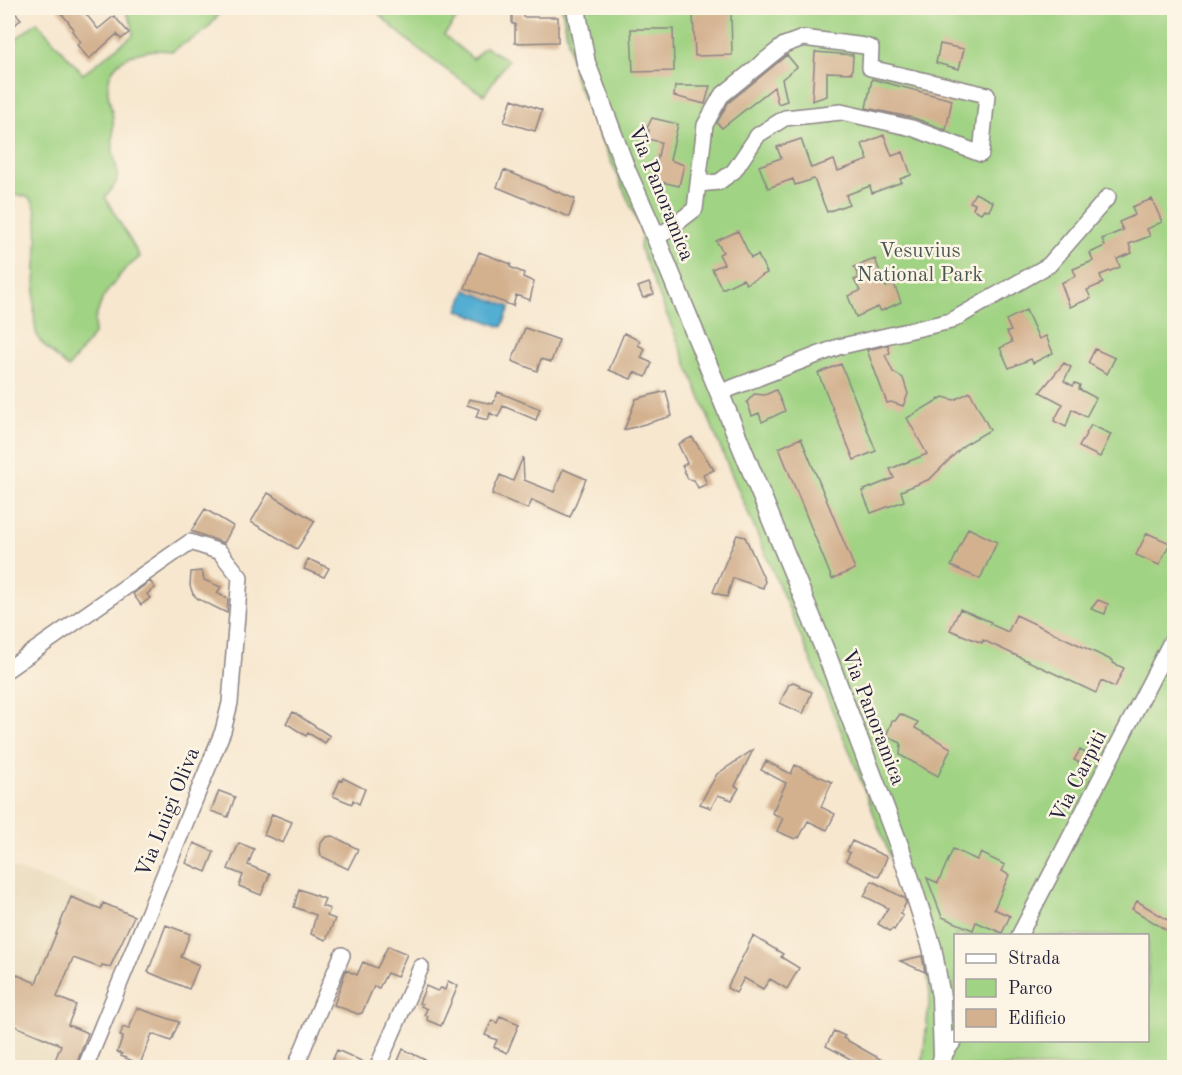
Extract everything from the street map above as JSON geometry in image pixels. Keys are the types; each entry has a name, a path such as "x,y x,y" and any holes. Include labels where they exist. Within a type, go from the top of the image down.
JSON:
{"street":[{"name":"Via Panoramica","path":"576,8 586,63 627,172 826,653 900,848 932,947 941,997 941,1062"},
{"path":"656,239 695,209 705,125 721,96 784,45 803,38 865,46 871,48 870,68 987,95 981,154 912,128 841,112 785,118 758,135 734,171 720,182 698,184"},
{"path":"719,393 838,347 951,321 1049,266 1108,197"},
{"name":"Via Luigi Oliva","path":"8,669 190,542 220,552 240,577 230,703 223,731 86,1068"},
{"name":"Via Carpiti","path":"1020,934 1174,636"},
{"path":"295,1068 342,955"},
{"path":"377,1068 421,967"},
{"path":"941,1062 954,1041"}],"shaded area":[{"path":"8,866 99,900 58,997 76,1005 68,1025 88,1033 74,1067 21,1067 8,1062"}],"green space":[{"path":"124,8 224,8 205,30 173,51 142,52 132,55 115,66 110,75 108,90 113,118 113,151 117,178 105,197 140,257 124,270 103,297 95,320 94,334 68,368 40,341 35,325 37,223 35,208 28,197 8,196 8,45 37,22 83,74 133,35 132,24"},
{"path":"373,8 465,8 444,35 473,59 485,47 508,60 484,95 426,54"},
{"name":"Vesuvius National Park","path":"562,8 1174,8 1174,1067 922,1067 930,995 924,945 850,752 726,461 640,248 642,232 575,79"}],"water":[{"path":"466,290 510,307 502,327 458,310"}],"building":[{"path":"8,8 21,19 8,32"},
{"path":"56,8 81,8 98,29 114,16 129,33 121,39 117,34 89,59 77,45 81,42 72,31 68,21"},
{"path":"731,11 732,55 695,56 693,13"},
{"path":"512,13 523,13 523,17 558,17 558,42 515,43 515,24 512,24"},
{"path":"631,29 673,29 674,71 633,72"},
{"path":"940,44 964,49 959,69 936,63"},
{"path":"815,52 853,55 852,73 827,72 827,96 812,101"},
{"path":"787,55 797,67 782,79 787,101 778,104 774,87 722,128 717,123 728,103"},
{"path":"872,79 952,100 946,130 914,118 866,108"},
{"path":"675,86 710,86 705,104 674,96"},
{"path":"512,99 542,110 535,131 504,122"},
{"path":"652,118 678,124 670,160 684,165 679,186 653,180 661,142 647,139 649,130 646,130"},
{"path":"884,135 892,156 903,152 911,175 900,179 902,182 872,193 870,186 846,195 849,204 827,212 814,179 795,185 793,179 768,188 759,166 781,158 777,147 801,139 811,168 834,160 838,171 868,160 862,144"},
{"path":"504,170 575,199 569,217 497,187"},
{"path":"975,193 993,202 989,211 984,209 981,213 973,209 975,204 970,202"},
{"path":"1152,199 1162,222 1147,229 1150,236 1129,244 1132,253 1117,259 1120,267 1100,275 1103,283 1087,290 1091,298 1070,307 1061,283 1076,276 1073,269 1093,261 1090,253 1105,246 1102,239 1123,230 1119,222 1135,215 1132,207"},
{"path":"738,231 751,258 758,255 767,273 746,284 743,279 722,289 712,269 724,264 719,254 723,252 716,241"},
{"path":"479,252 511,264 510,267 524,273 523,277 534,282 530,300 516,295 513,306 465,288"},
{"path":"875,259 886,287 894,284 901,302 881,311 878,307 856,317 848,296 860,291 854,280 859,278 854,267"},
{"path":"649,283 654,294 643,298 638,287"},
{"path":"1026,310 1039,339 1046,336 1053,353 1033,363 1031,359 1009,368 1000,348 1012,342 1007,332 1011,331 1006,320"},
{"path":"525,328 559,340 551,362 541,359 537,371 512,361"},
{"path":"624,333 640,341 638,345 645,349 641,358 652,363 646,377 634,372 631,379 609,370"},
{"path":"888,345 890,353 885,355 893,372 903,378 908,394 903,406 887,403 867,350"},
{"path":"1095,349 1115,358 1107,374 1088,363"},
{"path":"1064,363 1071,367 1064,381 1073,386 1075,383 1080,385 1079,389 1096,398 1086,417 1072,409 1066,427 1054,421 1063,404 1040,392"},
{"path":"841,364 876,451 854,460 818,373"},
{"path":"776,390 785,411 762,422 759,413 752,416 747,402 754,394 765,395"},
{"path":"666,391 672,416 624,430 636,399"},
{"path":"498,392 540,409 536,420 503,406 498,417 490,413 488,420 476,417 479,409 467,405 469,399 493,404"},
{"path":"970,392 990,430 964,445 930,479 901,491 904,501 871,513 862,491 894,478 890,469 927,454 907,418 943,397 954,400"},
{"path":"1091,425 1111,434 1100,457 1079,447"},
{"path":"692,437 714,470 703,475 707,484 698,488 694,480 688,479 682,466 687,463 678,444"},
{"path":"801,438 855,569 832,579 779,448"},
{"path":"523,457 524,480 554,492 563,469 586,479 570,517 532,500 528,509 492,494 500,475 513,481"},
{"path":"268,493 315,521 297,549 251,522"},
{"path":"205,509 233,526 224,543 191,531"},
{"path":"968,528 997,542 980,579 951,566"},
{"path":"1147,533 1170,543 1159,565 1136,555"},
{"path":"737,535 745,537 765,581 763,588 733,578 727,597 713,592"},
{"path":"308,559 329,568 324,577 304,569"},
{"path":"202,571 204,580 221,587 217,593 228,599 227,613 198,599 193,594 190,586 191,572"},
{"path":"150,581 155,588 147,594 150,598 141,605 133,594"},
{"path":"1098,600 1108,604 1105,614 1091,609"},
{"path":"960,609 1008,632 1016,615 1124,668 1115,687 1101,681 1096,693 983,640 982,643 950,630"},
{"path":"793,682 812,692 803,714 780,703 789,684"},
{"path":"293,712 330,736 325,743 308,733 306,736 286,723"},
{"path":"900,714 918,722 915,728 951,748 938,776 900,755 901,743 886,736 892,721 895,721"},
{"path":"753,750 735,786 739,788 732,800 718,795 711,808 700,804 717,774"},
{"path":"1080,750 1089,755 1084,765 1074,760"},
{"path":"766,761 791,774 795,765 832,782 821,807 835,814 827,830 808,821 799,838 795,839 777,831 783,818 772,813 786,783 761,770"},
{"path":"343,778 365,789 359,804 353,800 352,804 333,796"},
{"path":"219,791 235,797 228,817 211,811"},
{"path":"272,814 292,822 283,843 264,835"},
{"path":"333,836 358,849 348,869 321,856 321,843 326,837"},
{"path":"852,841 887,857 879,877 846,861 850,853 847,851"},
{"path":"194,843 214,852 206,872 186,863"},
{"path":"239,843 254,849 248,865 270,874 261,895 239,886 243,875 228,869"},
{"path":"953,849 977,860 981,853 1005,865 1002,871 1009,875 994,909 1010,916 1002,933 976,922 973,930 942,917 927,878 938,883"},
{"path":"872,881 904,898 906,903 900,914 903,916 894,930 890,931 878,924 888,908 864,896"},
{"path":"299,889 325,899 322,906 330,909 327,916 335,919 326,940 311,934 316,915 294,907"},
{"path":"71,897 101,909 103,903 134,916 110,967 102,965 101,968 73,958 57,997 76,1005 68,1025 88,1033 75,1068 52,1068 61,1045 8,1023 8,971 36,983"},
{"path":"1137,901 1174,924 1174,935 1132,909"},
{"path":"166,925 190,934 181,957 199,965 189,989 148,972"},
{"path":"753,936 783,954 781,957 799,968 787,989 770,979 763,989 744,978 736,993 727,988"},
{"path":"388,946 407,954 397,977 387,973 379,988 374,986 362,1013 358,1014 334,1005 346,970 357,975 363,962 377,968"},
{"path":"922,956 925,972 900,961"},
{"path":"448,981 458,986 441,1026 427,1020 428,1016 424,1015 427,1009 419,1003 426,986 437,991 441,988 445,990"},
{"path":"137,1008 179,1022 171,1041 152,1034 140,1064 117,1052 123,1037 120,1036 123,1027 129,1029"},
{"path":"500,1016 519,1024 507,1053 494,1047 497,1040 485,1035 492,1020 497,1023"},
{"path":"834,1031 896,1068 867,1068 826,1046"},
{"path":"403,1049 441,1068 395,1068"},
{"path":"337,1050 368,1064 367,1068 329,1068"}]}
